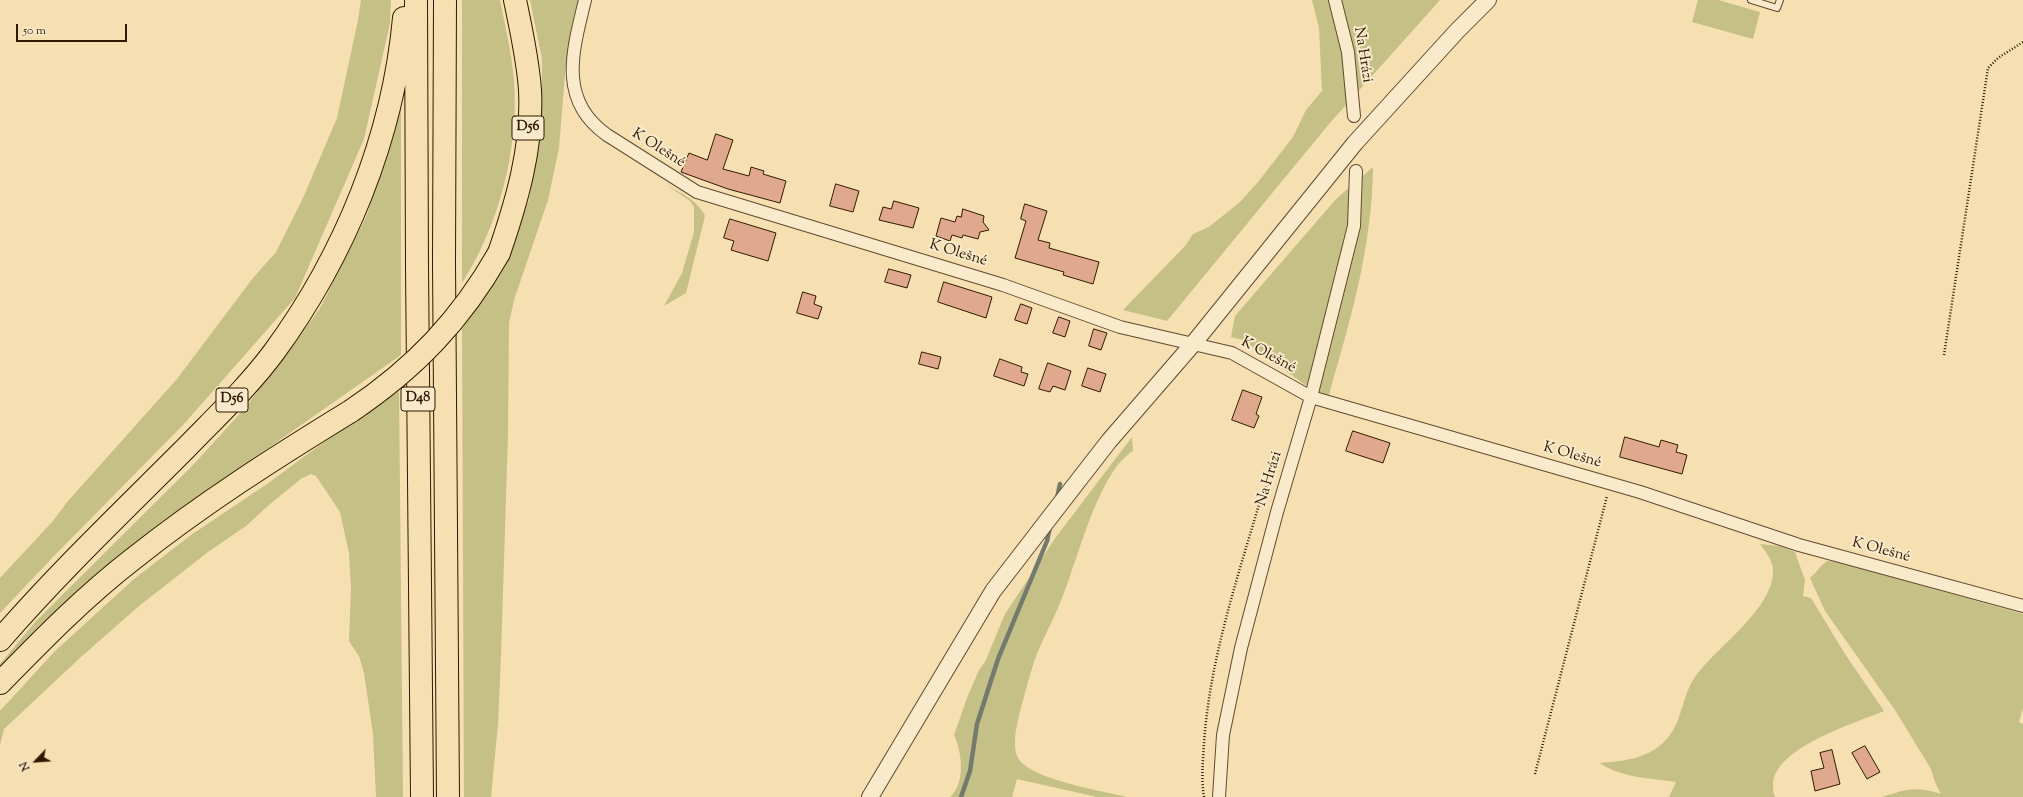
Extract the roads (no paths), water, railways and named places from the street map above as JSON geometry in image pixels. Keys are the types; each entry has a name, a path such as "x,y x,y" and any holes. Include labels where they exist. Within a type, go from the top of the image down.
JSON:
{"highway":[{"name":"D56","path":"0,640 50,586 236,396 273,354 310,299 349,222 373,162 389,108 398,64 405,0"},
{"name":"D48","path":"416,0 422,797"},
{"name":"D48","path":"445,0 444,263 448,797"},
{"name":"D56","path":"0,683 64,620 131,560 185,519 275,458 351,410 395,379 436,342 470,300 499,253 517,200 525,154 530,116 530,90 515,0"}],"street":[{"name":"K Olešné","path":"585,0 574,49 572,71 575,94 583,111 596,128 697,192 1003,285 1120,327 1232,353 1311,398 1611,484 1799,545 2023,606"},
{"name":"Na Hrázi","path":"1335,0 1348,52 1354,116"},
{"path":"870,797 993,591 1064,499 1109,441 1193,344 1355,144 1457,31 1488,0"},
{"name":"Na Hrázi","path":"1220,797 1223,735 1241,648 1311,398 1354,226 1356,171"}],"lane":[{"path":"1750,0 1777,8 1780,0"}],"waterway":[{"path":"1057,498 1060,484"},
{"path":"961,797 970,771 977,724 998,659 1047,541 1050,527"}]}
